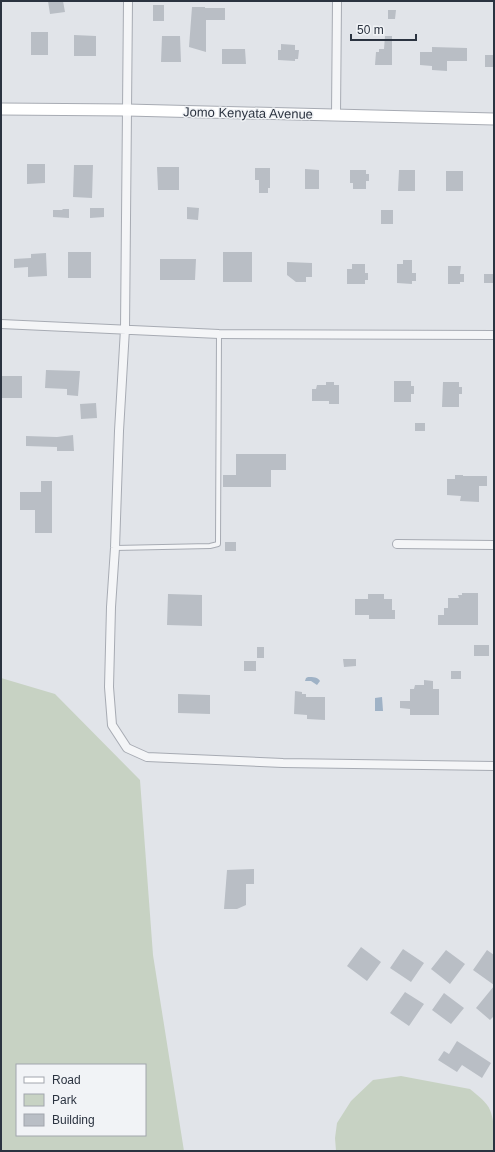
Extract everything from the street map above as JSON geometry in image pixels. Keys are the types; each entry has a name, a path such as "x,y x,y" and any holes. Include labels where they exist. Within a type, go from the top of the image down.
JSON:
{"street":[{"path":"128,1 125,329 111,607 109,687 112,725 128,748 147,757 282,763 494,766"},
{"path":"336,114 337,1"},
{"name":"Jomo Kenyata Avenue","path":"1,109 336,114 494,119"},
{"path":"1,324 219,334 494,335"},
{"path":"397,544 494,545"}],"lane":[{"path":"115,548 210,546 218,544 219,334"}],"green space":[{"path":"1,678 55,694 140,780 153,955 184,1151 1,1151"},
{"path":"401,1076 470,1089 489,1107 492,1115 494,1151 336,1151 335,1138 337,1123 351,1101 373,1080"}],"water":[{"path":"308,677 317,678 320,681 317,685 311,681 305,681"},
{"path":"382,697 383,711 375,711 375,698"}],"building":[{"path":"48,1 63,1 65,12 50,14"},
{"path":"153,5 164,5 164,21 153,21"},
{"path":"192,7 225,8 225,20 206,20 206,52 189,47"},
{"path":"388,10 396,10 395,19 388,19"},
{"path":"31,32 48,32 48,55 31,55"},
{"path":"74,35 96,36 96,56 74,56"},
{"path":"162,36 180,36 181,62 161,62"},
{"path":"385,36 392,36 392,65 375,65 376,52 379,52 379,49 384,49"},
{"path":"281,44 295,45 295,50 299,50 298,59 295,59 295,61 278,60 278,50 281,50"},
{"path":"432,47 467,48 467,61 447,61 447,71 432,70 432,66 420,65 420,52 432,52"},
{"path":"222,49 245,49 246,64 222,64"},
{"path":"485,55 494,55 494,67 485,67"},
{"path":"27,164 45,164 45,183 27,184"},
{"path":"74,165 93,165 92,198 73,197"},
{"path":"157,167 179,167 179,190 158,190"},
{"path":"255,168 270,168 270,188 268,188 268,193 259,193 259,180 255,180"},
{"path":"305,169 319,170 319,189 305,189"},
{"path":"350,170 366,170 366,174 369,174 369,181 366,181 366,189 353,189 353,183 350,183"},
{"path":"399,170 415,170 415,191 398,191"},
{"path":"446,171 463,171 463,191 446,191"},
{"path":"187,207 199,208 198,220 187,219"},
{"path":"90,208 104,208 104,217 90,218"},
{"path":"69,209 69,218 53,217 53,210"},
{"path":"381,210 393,210 393,224 381,224"},
{"path":"68,252 91,252 91,278 68,278"},
{"path":"223,252 252,252 252,282 223,282"},
{"path":"46,253 47,276 28,277 28,267 14,268 14,259 31,258 31,254"},
{"path":"160,259 196,259 195,280 160,280"},
{"path":"403,260 412,260 412,273 416,273 416,281 412,281 412,284 397,283 397,264 403,264"},
{"path":"287,262 312,263 312,277 306,277 306,282 296,282 287,275"},
{"path":"352,264 365,264 365,273 368,273 368,280 365,280 365,284 347,284 347,269 352,269"},
{"path":"448,266 461,266 460,274 464,274 464,282 460,282 460,284 448,284"},
{"path":"484,274 494,274 494,283 484,283"},
{"path":"46,370 80,371 78,396 67,395 67,389 45,388"},
{"path":"1,376 22,376 22,398 1,398"},
{"path":"394,381 411,381 411,386 414,386 414,394 411,394 411,402 394,402"},
{"path":"326,382 334,382 334,385 339,385 339,404 329,404 329,401 312,401 312,389 316,389 317,385 326,385"},
{"path":"443,382 459,382 459,387 462,387 462,394 459,394 459,407 442,407"},
{"path":"96,403 97,418 81,419 80,404"},
{"path":"415,423 425,423 425,431 415,431"},
{"path":"73,435 74,451 57,451 57,447 26,446 26,436 57,437"},
{"path":"236,454 286,454 286,470 271,470 271,487 223,487 223,475 236,475"},
{"path":"455,475 487,476 487,486 479,486 479,502 460,501 461,496 447,495 447,479 455,479"},
{"path":"41,481 52,481 52,533 35,533 35,510 20,510 20,492 41,492"},
{"path":"225,542 236,542 236,551 225,551"},
{"path":"462,593 478,593 478,625 438,625 438,615 444,615 444,608 448,608 448,598 459,598 458,595 462,595"},
{"path":"168,594 202,595 202,626 167,625"},
{"path":"368,594 384,594 384,599 392,599 392,610 395,610 395,619 369,619 369,615 355,615 355,599 368,599"},
{"path":"474,645 489,645 489,656 474,656"},
{"path":"257,647 264,647 264,658 257,658"},
{"path":"343,659 356,659 356,666 344,667"},
{"path":"244,661 256,661 256,671 244,671"},
{"path":"451,671 461,671 461,679 451,679"},
{"path":"424,680 433,681 433,689 439,689 439,715 410,715 410,709 400,708 400,701 410,701 410,689 414,689 415,685 424,685"},
{"path":"295,691 306,694 306,697 325,697 325,720 307,719 307,715 294,714"},
{"path":"178,694 210,695 210,714 178,713"},
{"path":"254,869 254,884 246,884 246,905 237,909 224,909 227,870"},
{"path":"361,947 381,962 367,981 347,966"},
{"path":"403,949 424,963 411,982 390,968"},
{"path":"446,950 465,964 450,984 431,969"},
{"path":"487,950 494,955 494,985 473,970"},
{"path":"494,986 494,1016 490,1020 476,1008"},
{"path":"405,992 424,1004 409,1026 390,1013"},
{"path":"444,993 464,1008 451,1024 432,1010"},
{"path":"457,1041 491,1063 482,1078 462,1065 457,1072 438,1060 444,1051 449,1054"}]}
